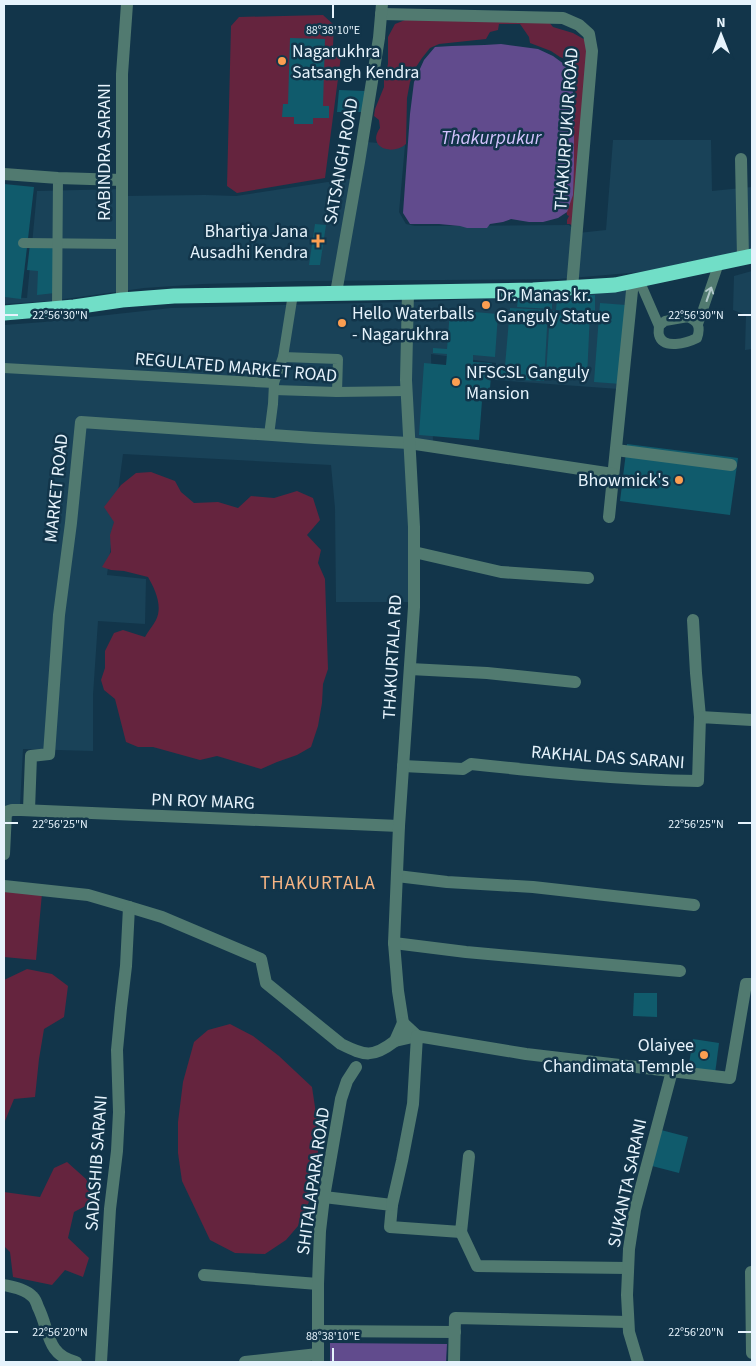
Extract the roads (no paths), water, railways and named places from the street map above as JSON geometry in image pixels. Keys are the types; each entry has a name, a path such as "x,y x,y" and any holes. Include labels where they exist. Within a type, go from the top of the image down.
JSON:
{"highway":[{"path":"4,313 174,296 533,290 616,285 747,257"}],"street":[{"name":"RABINDRA SARANI","path":"122,300 122,74 127,4"},
{"name":"THAKURPUKUR ROAD","path":"382,9 563,18 579,25 589,34 592,51 572,288"},
{"name":"SATSANGH ROAD","path":"336,293 359,162 382,9"},
{"path":"741,160 747,257"},
{"path":"4,174 122,180"},
{"path":"609,517 636,281"},
{"name":"THAKURTALA RD","path":"404,1024 398,991 394,942 399,826 414,607 414,527 406,391 408,292"},
{"name":"MARKET ROAD","path":"29,810 31,756 49,754 59,615 71,523 81,422 409,443 613,474"},
{"path":"616,450 732,465"},
{"path":"414,552 501,572 588,578"},
{"path":"693,620 700,717 752,720"},
{"path":"410,669 487,673 575,682"},
{"name":"RAKHAL DAS SARANI","path":"403,766 463,769 471,764 542,772 650,780 698,781 700,717"},
{"name":"PN ROY MARG","path":"5,812 29,810 399,826"},
{"path":"4,854 5,812"},
{"path":"397,876 447,882 533,887 694,905"},
{"path":"4,886 88,895 162,916 261,959 266,983 341,1044 363,1054 375,1054"},
{"name":"SADASHIB SARANI","path":"101,1362 110,1209 118,1151 118,1050 120,1008 126,966 129,907"},
{"path":"394,942 466,952 680,972"},
{"path":"395,1041 417,1036 526,1054 730,1078 746,984 752,984"},
{"path":"353,1051 356,1067 395,1041 404,1024 417,1036"},
{"path":"417,1036 413,1104 392,1205 390,1227 461,1232"},
{"name":"SHITALAPARA ROAD","path":"318,1358 318,1284 320,1231 324,1198 341,1099 356,1067"},
{"name":"SUKANTA SARANI","path":"638,1362 628,1322 629,1249 636,1210 672,1071"},
{"path":"469,1156 461,1232 477,1266 628,1268"},
{"path":"324,1198 392,1205"},
{"path":"752,1272 752,1354"},
{"path":"204,1275 318,1284"},
{"path":"4,1285 20,1289 33,1297 42,1314 57,1358 76,1362"},
{"path":"454,1362 455,1318 628,1322"},
{"path":"318,1331 455,1332"},
{"path":"245,1362 318,1358"}],"lane":[{"path":"57,308 58,178"},
{"path":"23,243 122,244"},
{"path":"636,281 658,326 659,336 663,342 672,344 689,342 696,338 699,332 698,324 719,263"},
{"path":"269,434 274,386 283,357 293,294"},
{"path":"658,326 665,321 688,317 698,324"},
{"path":"283,357 338,359 337,392"},
{"name":"REGULATED MARKET ROAD","path":"4,368 100,372 337,392 406,391"}],"water":[{"name":"Thakurpukur","path":"501,44 538,49 553,56 568,67 574,97 574,166 573,195 567,212 558,218 543,222 511,219 490,224 487,228 467,228 439,224 410,224 403,213 410,114 414,82 424,60 435,47"},
{"path":"330,1343 447,1344 446,1362 330,1362"}],"place":[{"name":"Nagarukhra Satsangh Kendra","path":"282,61"},
{"name":"Bhartiya Jana Ausadhi Kendra","path":"318,241"},
{"name":"Dr. Manas kr. Ganguly Statue","path":"486,305"},
{"name":"Hello Waterballs - Nagarukhra","path":"342,323"},
{"name":"NFSCSL Ganguly Mansion","path":"456,382"},
{"name":"Bhowmick's","path":"679,480"},
{"name":"Olaiyee Chandimata Temple","path":"704,1055"}],"district":[{"name":"THAKURTALA","path":"318,882"}]}
